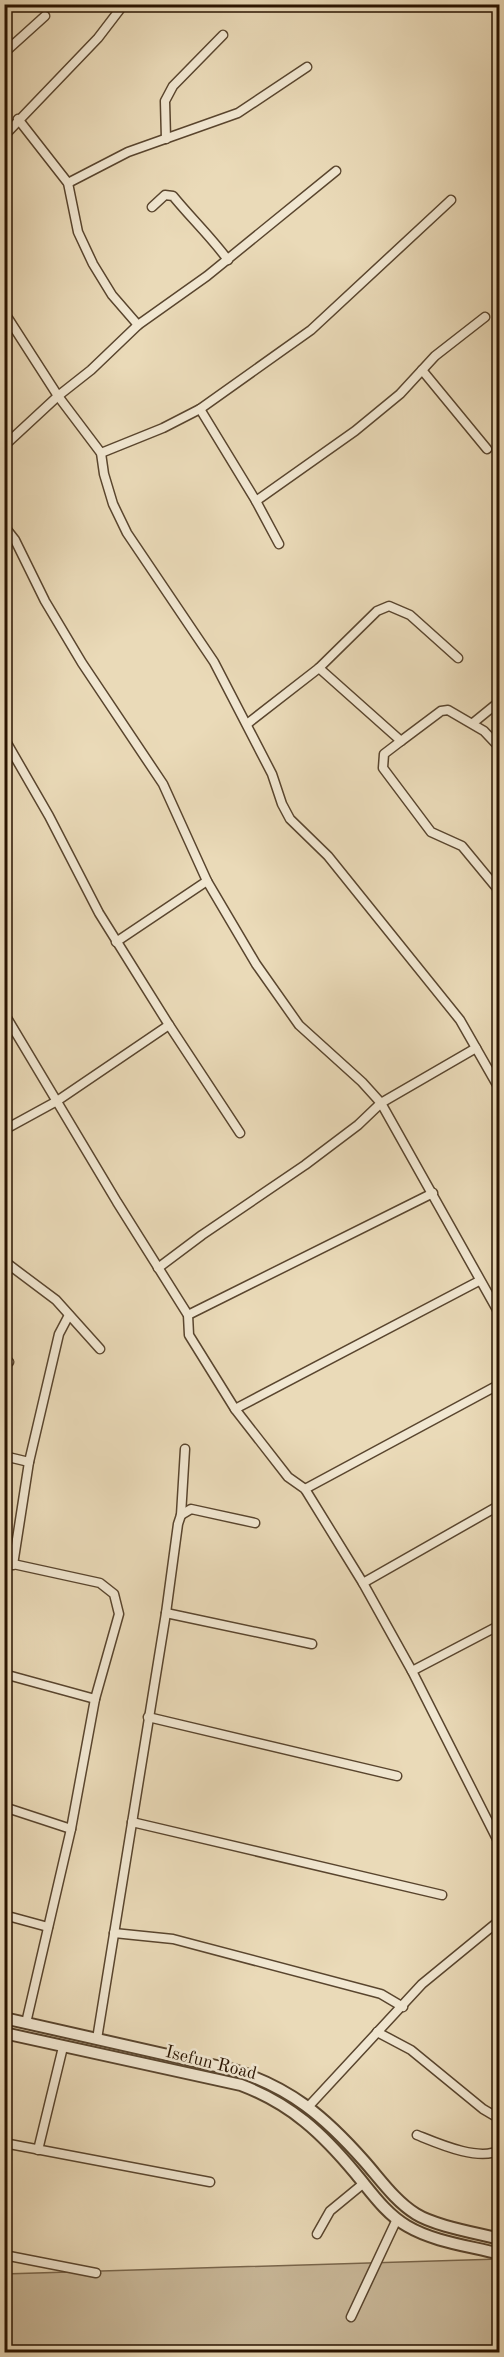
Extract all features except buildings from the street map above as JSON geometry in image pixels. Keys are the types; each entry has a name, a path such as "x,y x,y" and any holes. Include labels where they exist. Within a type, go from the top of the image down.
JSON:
{"street":[{"path":"4,136 98,38 124,4"},
{"path":"4,53 45,16"},
{"path":"166,139 165,101 173,86 223,35"},
{"path":"68,183 128,152 238,113 307,67"},
{"path":"18,119 68,183 78,232 93,264 112,294 138,325"},
{"path":"4,446 58,396 91,370 138,325 228,260 336,171"},
{"path":"152,207 165,195 173,196 210,236 228,260"},
{"path":"101,453 163,428 200,409 311,330 451,200"},
{"path":"4,312 58,396 101,453 104,474 113,504 127,533 214,662 272,774 282,804 290,819 350,883 460,1020 500,1090"},
{"path":"256,501 355,431 400,394 435,356 485,317"},
{"path":"422,370 487,449"},
{"path":"200,409 256,501 279,544"},
{"path":"4,525 15,540 36,584 82,663 162,784 194,857 256,964 299,1025 362,1082 381,1103 500,1315"},
{"path":"247,724 319,668 377,611 389,606 411,615 458,658"},
{"path":"319,668 401,741"},
{"path":"473,723 500,701"},
{"path":"500,748 484,730 473,723 455,712 441,711 384,754 383,768 431,832 462,846 500,892"},
{"path":"4,738 116,942 240,1133"},
{"path":"116,942 207,881"},
{"path":"4,1012 188,1314 189,1335 235,1409 288,1477 304,1490 363,1582 412,1671 500,1845"},
{"path":"4,1130 57,1101 169,1025"},
{"path":"158,1268 305,1165 358,1125 381,1103 476,1048"},
{"path":"188,1314 433,1193"},
{"path":"4,1261 56,1300 100,1349"},
{"path":"235,1409 479,1281"},
{"path":"27,2024 71,1828 95,1700 119,1614 114,1594 100,1583 9,1563 29,1462 59,1334 69,1315"},
{"path":"304,1490 500,1384"},
{"path":"97,2039 181,1515 185,1449"},
{"path":"4,1456 29,1462"},
{"path":"363,1582 500,1505"},
{"path":"181,1515 190,1509 255,1523"},
{"path":"166,1613 312,1644"},
{"path":"412,1671 500,1625"},
{"path":"4,1674 95,1700"},
{"path":"148,1718 397,1776"},
{"path":"4,1807 71,1828"},
{"path":"132,1822 442,1895"},
{"path":"4,1915 48,1927"},
{"path":"309,2106 422,1984 500,1920"},
{"path":"114,1933 173,1939 381,1994 403,2007"},
{"name":"Isefun Road","path":"4,2018 182,2058 260,2079 309,2106 353,2148 397,2198 417,2215 500,2239"},
{"path":"377,2032 411,2050 483,2109 500,2119"},
{"name":"Isefun Road","path":"4,2033 241,2085 264,2094 291,2109 334,2148 385,2209 397,2219 422,2234 500,2254"},
{"path":"38,2150 63,2047"},
{"path":"178,2071 182,2058"},
{"path":"417,2135 441,2145 482,2155 500,2150"},
{"path":"4,2144 210,2182"},
{"path":"317,2234 330,2211 363,2183"},
{"path":"351,2317 397,2219"},
{"path":"4,2255 96,2273"}],"shaded area":[{"path":"499,2259 499,2352 5,2352 4,2274"}]}
